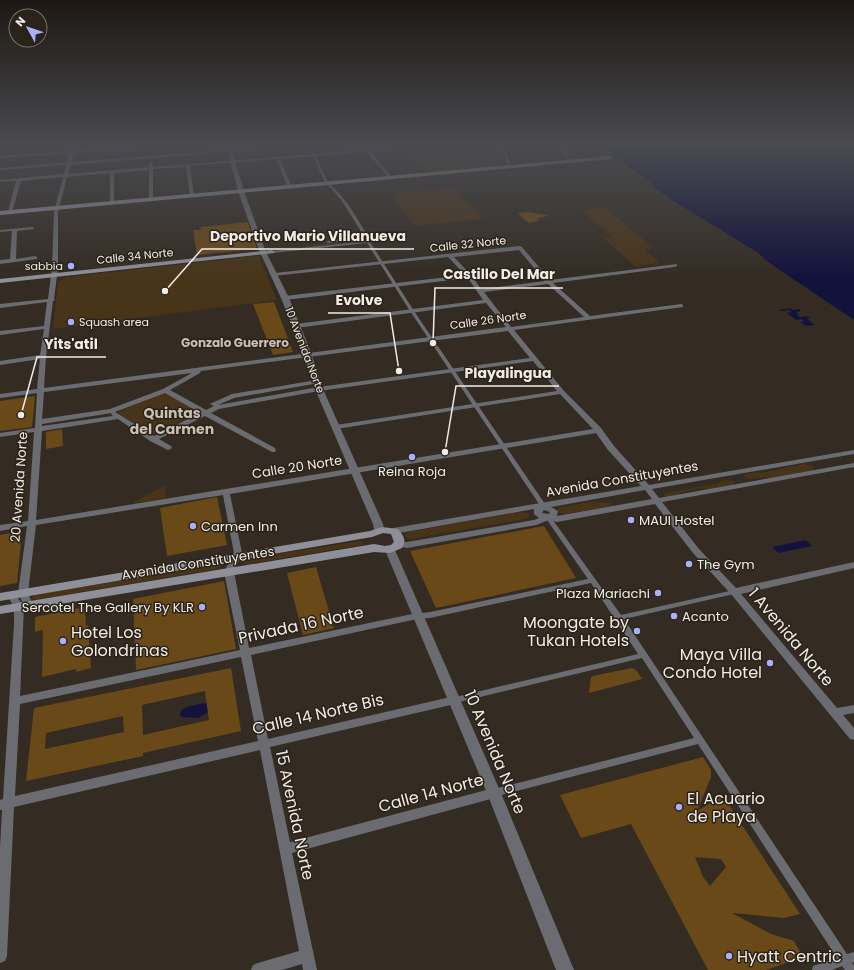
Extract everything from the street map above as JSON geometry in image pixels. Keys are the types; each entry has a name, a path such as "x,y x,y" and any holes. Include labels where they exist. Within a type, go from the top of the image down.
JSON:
{"main road":[{"path":"0,218 112,203 151,201 192,195 241,193 267,189"},
{"path":"0,213 58,210 278,189"},
{"name":"Calle 34 Norte","path":"0,277 157,263 267,251"},
{"name":"Calle 34 Norte","path":"0,281 54,273"},
{"name":"Avenida Constituyentes","path":"0,596 372,534 379,531 394,531"},
{"path":"394,531 400,539 395,547"},
{"name":"Avenida Constituyentes","path":"0,610 374,548 395,547"}],"street":[{"path":"10,212 16,189"},
{"path":"54,273 58,210 62,189"},
{"path":"112,189 112,203"},
{"path":"151,189 151,201"},
{"path":"191,189 192,195"},
{"name":"10 Avenida Norte","path":"240,189 267,251 275,276 308,355 318,386 356,471 378,524 379,531"},
{"path":"334,189 350,211 412,311 544,507 538,510 537,513 540,516 548,518 593,580 849,959 851,970"},
{"path":"0,232 32,228"},
{"path":"13,260 15,230"},
{"name":"Calle 34 Norte","path":"267,251 367,239"},
{"name":"Calle 32 Norte","path":"275,276 520,248 549,282"},
{"path":"450,256 469,276 487,301 562,392 598,430 611,448 647,488"},
{"path":"0,262 35,258"},
{"path":"480,291 675,266"},
{"name":"20 Avenida Norte","path":"18,594 32,523 41,391 54,273"},
{"path":"285,298 396,286 469,276"},
{"path":"549,282 589,318"},
{"path":"0,306 52,300"},
{"path":"296,326 487,301"},
{"name":"Calle 26 Norte","path":"0,396 681,306"},
{"path":"0,333 48,327"},
{"path":"0,362 44,357"},
{"path":"153,439 204,411 217,407 318,386 535,359"},
{"name":"Calle 26 Norte","path":"38,426 111,411 165,390 202,370"},
{"path":"165,390 272,450"},
{"path":"336,427 476,407 562,392"},
{"path":"111,411 168,448"},
{"path":"0,435 38,426 119,417"},
{"name":"Calle 20 Norte","path":"0,528 356,471 598,430"},
{"name":"Avenida Constituyentes","path":"394,531 544,507 854,452"},
{"path":"829,456 841,467"},
{"path":"810,460 824,471"},
{"name":"Avenida Constituyentes","path":"395,547 536,522 548,518 557,519 658,502 854,465"},
{"name":"1 Avenida Norte","path":"647,488 696,552 734,592 854,736"},
{"path":"226,492 238,553 229,572"},
{"name":"10 Avenida Norte","path":"395,547 417,616 494,792 565,970"},
{"path":"619,618 854,565"},
{"name":"15 Avenida Norte","path":"229,572 310,970"},
{"name":"Privada 16 Norte","path":"16,702 593,580"},
{"path":"0,956 5,803 16,702 24,606 18,594"},
{"name":"Calle 14 Norte Bis","path":"5,803 644,655"},
{"path":"835,714 854,709"},
{"name":"Calle 14 Norte","path":"286,849 494,792 700,740"},
{"path":"258,970 307,956"},
{"path":"817,970 849,959"}],"shaded area":[{"path":"430,189 456,189 483,219 415,226 390,193"},
{"path":"657,189 854,189 854,320 768,262 757,252"},
{"path":"604,207 654,248 645,250 660,263 635,266 603,238 611,236 580,210"},
{"path":"362,239 363,241 284,249 287,248"},
{"path":"259,256 277,300 53,329 58,282 67,277"},
{"path":"790,308 793,310 799,309 801,311 796,312 799,314 797,315 800,317 807,316 810,318 807,319 815,325 806,326 800,322 804,321 801,319 796,320 787,313 791,312 789,310 779,310"},
{"path":"165,392 201,412 152,435 117,413"},
{"path":"804,464 813,466 814,470 776,479 766,477 751,479 744,477 746,474 761,473"},
{"path":"725,480 733,481 733,485 709,490 701,488 666,497 664,495 666,493 720,483"},
{"path":"165,485 166,498 133,503"},
{"path":"590,502 610,503 613,506 566,514 559,513 558,508"},
{"path":"519,512 528,513 529,516 525,519 411,539 404,535 409,532"},
{"path":"806,540 812,546 778,553 772,547"},
{"path":"360,541 364,543 362,545 246,564 240,562 249,559"},
{"path":"215,564 223,565 217,569 35,600 31,598 36,594"},
{"path":"203,703 207,704 208,712 198,718 181,717 180,714 183,709"}],"building":[{"path":"527,212 549,215 537,219 539,221 528,223 518,213"},
{"path":"248,222 257,249 197,255 193,230 201,230 200,227"},
{"path":"274,302 293,352 273,355 253,304"},
{"path":"35,396 32,427 0,431 0,401"},
{"path":"62,429 63,446 46,449 46,432"},
{"name":"Carmen Inn","path":"217,497 227,545 167,556 160,508"},
{"path":"544,526 576,578 436,608 410,551"},
{"path":"22,531 17,583 0,586 0,535"},
{"path":"316,567 334,628 303,635 287,573"},
{"name":"Sercotel The Gallery By KLR","path":"224,581 236,649 136,670 133,599"},
{"name":"Hotel Los Golondrinas","path":"85,607 86,626 88,625 91,668 76,672 76,669 42,677 43,630 35,632 35,617"},
{"path":"231,668 241,731 143,753 143,756 26,781 34,708","holes":["205,691 209,720 143,735 142,705","123,716 124,732 45,749 46,733"]},
{"path":"632,668 637,671 642,679 589,693 591,677"},
{"path":"703,757 711,770 711,777 697,811 723,796 800,914 784,918 732,913 771,934 794,941 803,957 766,970 708,970 631,824 581,838 560,795","holes":["695,857 721,859 726,867 710,886 703,877"]}],"place":[{"name":"sabbia","path":"71,266"},
{"name":"Deportivo Mario Villanueva","path":"165,291"},
{"name":"Squash area","path":"71,322"},
{"name":"Castillo Del Mar","path":"433,343"},
{"name":"Evolve","path":"399,371"},
{"name":"Yits'atil","path":"21,415"},
{"name":"Playalingua","path":"445,452"},
{"name":"Reina Roja","path":"412,457"},
{"name":"MAUI Hostel","path":"631,520"},
{"name":"Carmen Inn","path":"193,526"},
{"name":"The Gym","path":"689,564"},
{"name":"Plaza Mariachi","path":"658,593"},
{"name":"Sercotel The Gallery By KLR","path":"202,607"},
{"name":"Acanto","path":"674,616"},
{"name":"Moongate by Tukan Hotels","path":"637,631"},
{"name":"Hotel Los Golondrinas","path":"63,641"},
{"name":"Maya Villa Condo Hotel","path":"770,663"},
{"name":"El Acuario de Playa","path":"679,807"},
{"name":"Hyatt Centric","path":"729,956"}],"district":[{"name":"Gonzalo Guerrero","path":"235,342"},
{"name":"Quintas del Carmen","path":"172,422"}]}
